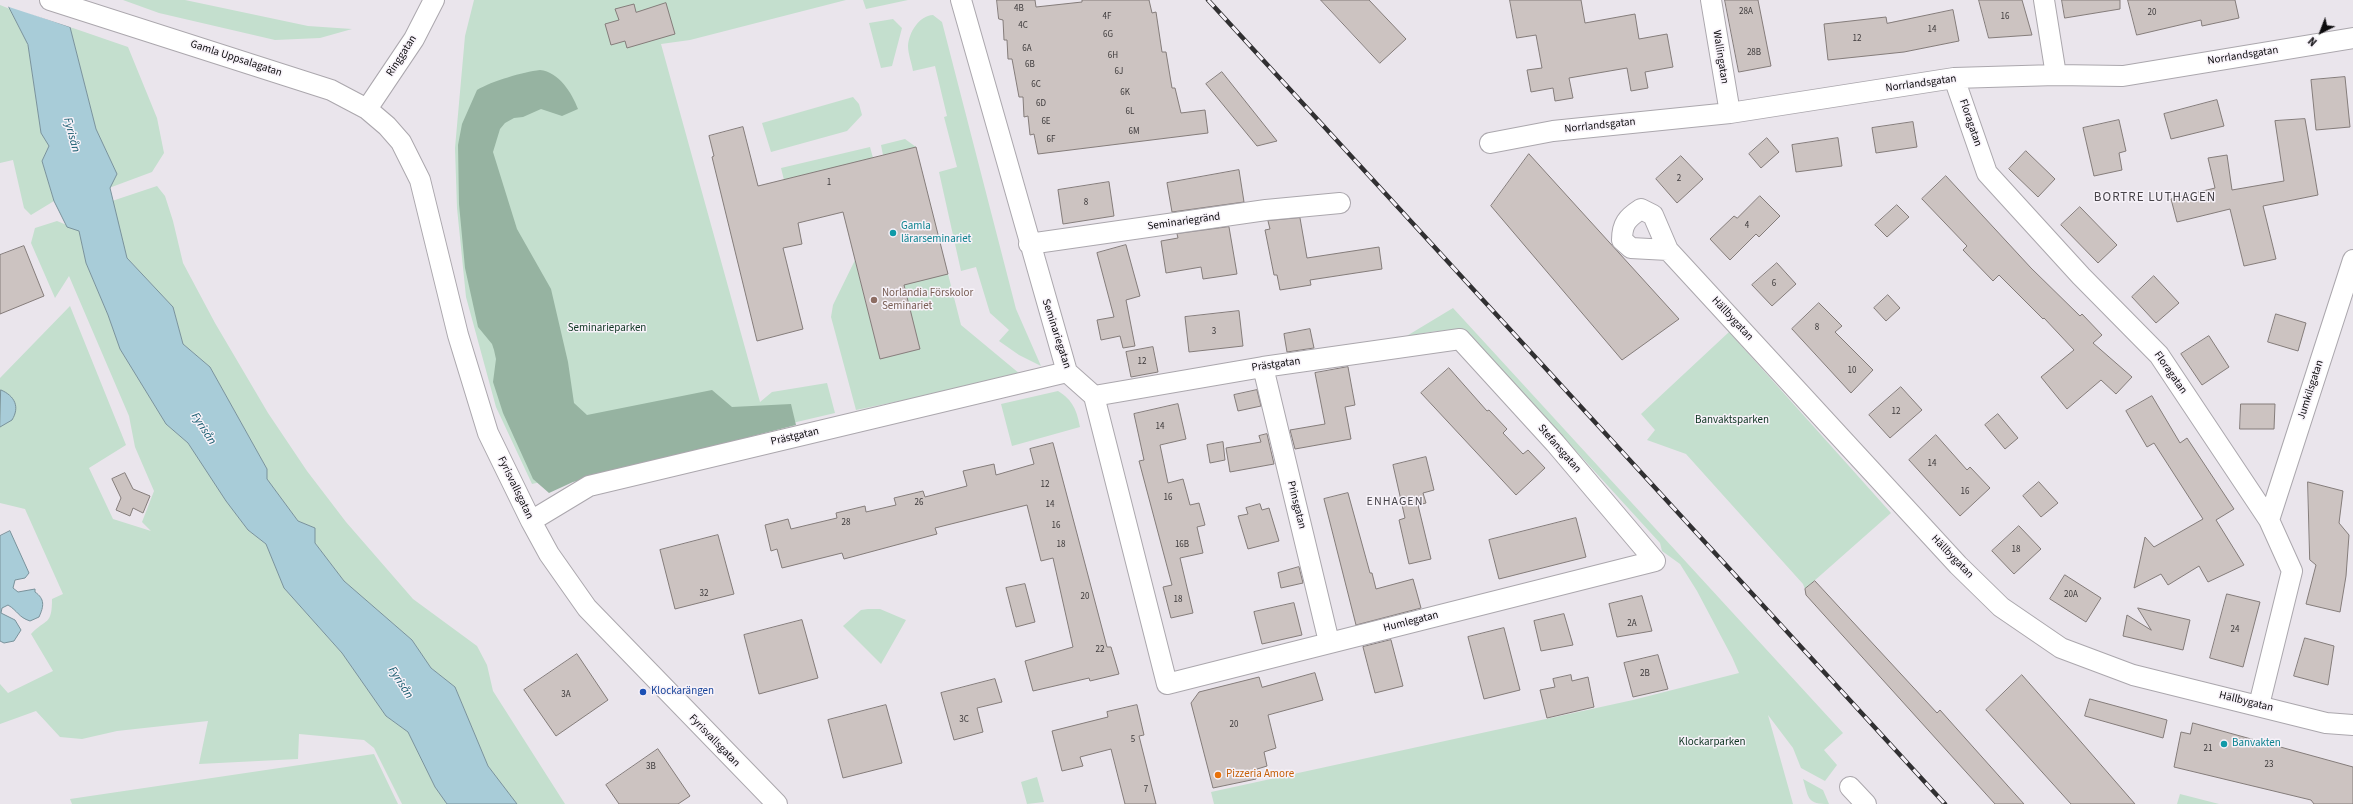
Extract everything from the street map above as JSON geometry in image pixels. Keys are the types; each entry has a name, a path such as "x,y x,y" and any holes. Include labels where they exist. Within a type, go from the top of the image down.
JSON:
{"street":[{"name":"Gamla Uppsalagatan","path":"50,0 331,90 367,110"},
{"name":"Ringgatan","path":"367,110 414,39 434,0"},
{"name":"Seminariegatan","path":"961,0 1029,244 1067,372 1094,396"},
{"name":"Wallingatan","path":"1711,0 1730,114"},
{"path":"2044,0 2056,75"},
{"name":"Norrlandsgatan","path":"1490,143 1553,131 1730,114 1954,78 2056,75 2123,76 2353,38"},
{"name":"Floragatan","path":"1954,78 1987,173 2081,276 2159,355 2269,520 2292,571 2259,705"},
{"name":"Fyrisvallsgatan","path":"367,110 401,142 420,180 458,335 488,433 530,521 549,554 587,608 777,804"},
{"name":"Seminariegränd","path":"1029,244 1266,210 1340,202"},
{"name":"Hällbygatan","path":"1668,250 1958,565 2001,607 2068,650 2132,675 2259,705 2326,723 2353,736"},
{"name":"Jumkilsgatan","path":"2269,520 2353,260"},
{"name":"Prästgatan","path":"1094,396 1263,367 1460,339"},
{"name":"Stefansgatan","path":"1460,339 1555,443 1655,561"},
{"name":"Prinsgatan","path":"1263,367 1329,642"},
{"name":"Prästgatan","path":"530,521 589,486 1067,372"},
{"name":"Humlegatan","path":"1094,396 1167,684 1655,561"},
{"name":"Hällbygatan","path":"2326,723 2353,725"},
{"path":"1850,787 1866,804"}],"green space":[{"path":"123,0 185,0 308,26 352,29 320,38 275,40 159,13"},
{"name":"Seminarieparken","path":"474,0 846,0 690,40 661,44 760,402 772,392 827,383 835,413 532,484 496,407 466,297 457,208 455,148 465,36"},
{"path":"863,0 908,0 866,9"},
{"path":"0,5 10,9 28,45 41,133 49,146 42,161 54,201 31,215 24,208 13,160 0,163"},
{"path":"933,15 942,22 1016,309 1041,366 1019,355 999,341 1009,330 990,313 976,267 961,271 939,172 957,167 944,117 947,116 935,66 913,71 908,49 910,35 913,30 923,18"},
{"path":"893,19 902,28 892,66 881,68 869,23"},
{"path":"70,27 128,47 157,118 164,153 152,172 109,188 117,174 96,129"},
{"path":"540,70 553,75 564,84 578,109 562,116 541,109 523,117 514,118 505,123 500,129 493,152 517,229 551,289 568,362 574,403 587,415 712,390 732,407 791,404 796,425 573,482 549,493 533,479 503,413 493,382 496,359 492,344 478,327 465,268 459,204 458,145 462,124 477,90 508,77"},
{"path":"853,97 859,104 862,115 847,131 771,152 762,123"},
{"path":"905,139 916,147 883,155 881,145"},
{"path":"870,147 873,158 784,180 781,168"},
{"path":"157,186 165,196 173,221 183,263 215,323 268,413 307,471 346,522 413,599 477,646 487,665 493,691 565,804 517,804 488,766 455,687 431,668 412,640 344,581 315,543 315,528 298,521 267,479 267,469 210,367 183,344 173,307 127,258 112,201"},
{"path":"57,221 79,230 86,263 108,315 120,349 166,424 188,443 226,501 248,530 266,544 284,588 342,653 386,716 408,732 435,787 447,804 402,804 374,748 364,740 299,734 298,759 199,764 208,721 117,731 82,739 60,737 36,711 0,724 0,684 8,693 53,671 31,634 49,618 52,608 52,599 63,594 25,509 0,503 0,378 70,306 126,445 89,468 113,519 151,531 142,522 154,491 135,447 129,416 69,276 55,298 31,243 35,228"},
{"path":"855,260 880,359 920,349 900,271 948,274 961,325 1020,374 1006,379 856,410 831,317 833,305"},
{"name":"Klockarparken","path":"1453,308 1843,733 1824,750 1837,765 1825,781 1801,768 1793,748 1768,715 1793,804 1214,804 1211,792 1633,700 1739,673 1697,591 1680,564 1662,551 1660,543 1472,337 1455,332 1439,331 1405,337"},
{"name":"Banvaktsparken","path":"1729,332 1891,513 1805,589 1803,584 1686,454 1647,440 1655,430 1641,414"},
{"path":"1058,391 1063,394 1074,406 1080,427 1012,446 1001,404"},
{"path":"880,609 906,620 881,664 843,626 861,610"},
{"path":"374,754 398,804 72,804 70,799"},
{"path":"1037,777 1044,802 1027,804 1021,782"},
{"path":"1803,779 1823,790 1829,804 1816,803 1810,799"},
{"path":"2180,794 2219,804 2177,804"}],"water":[{"name":"Fyrisån","path":"8,5 70,27 96,129 117,174 110,188 127,258 173,307 183,344 210,367 267,469 267,479 298,521 315,528 315,543 344,581 412,640 431,668 455,687 488,766 517,804 447,804 435,787 408,732 386,716 342,653 284,588 266,544 248,530 226,501 188,443 166,424 120,349 108,315 86,263 79,231 67,227 54,201 42,161 49,146 41,133 28,45"},
{"path":"1,390 10,395 13,399 16,406 16,411 12,420 0,427"},
{"path":"10,531 29,573 25,578 15,580 13,588 18,592 35,589 35,592 41,597 43,606 39,617 30,621 23,618 8,605 2,608 1,613 15,620 21,630 14,641 4,643 0,641 0,536"}],"pier":[{"path":"7,0 86,0 73,28 6,6"}],"building":[{"path":"997,0 1035,0 1036,7 1082,2 1082,0 1149,0 1152,13 1156,12 1162,52 1166,52 1172,88 1175,88 1181,113 1205,110 1208,133 1038,154 1034,134 1030,135 1028,116 1024,117 1023,97 1019,97 1012,59 1008,59 1007,40 1004,40 1003,20 999,19"},
{"path":"1321,0 1369,0 1406,39 1380,63"},
{"path":"1510,0 1581,0 1585,23 1635,14 1639,39 1667,34 1673,67 1645,72 1648,88 1631,91 1627,68 1569,78 1573,98 1555,101 1553,88 1531,92 1527,70 1542,68 1536,35 1517,38"},
{"path":"1725,0 1758,0 1771,66 1739,72"},
{"path":"1979,0 2022,0 2032,35 1989,38"},
{"path":"2062,0 2120,0 2120,9 2065,18"},
{"path":"2128,0 2235,0 2239,18 2202,26 2201,20 2137,35"},
{"path":"666,3 675,34 627,48 625,41 611,45 605,24 619,20 615,9 634,4 636,12"},
{"path":"1953,10 1959,41 1904,52 1828,60 1824,24 1886,17 1887,23"},
{"path":"1222,72 1277,141 1257,146 1206,84"},
{"path":"2345,77 2350,127 2316,130 2311,80"},
{"path":"2217,100 2224,126 2171,139 2164,114"},
{"path":"2305,119 2318,195 2263,206 2276,259 2244,266 2230,209 2177,222 2171,199 2215,188 2208,158 2227,155 2232,190 2284,181 2275,121"},
{"path":"2119,120 2126,151 2119,153 2122,170 2094,176 2083,128"},
{"path":"1913,122 1917,147 1876,153 1872,128"},
{"name":"Gamla lärarseminariet","path":"743,127 758,186 916,147 948,274 904,285 920,349 880,359 843,212 798,223 802,244 783,248 803,329 757,341 712,157 714,156 709,136"},
{"path":"1767,138 1779,152 1761,168 1749,154"},
{"path":"1838,138 1842,166 1796,172 1792,145"},
{"path":"2026,151 2055,179 2038,197 2009,169"},
{"path":"1529,154 1679,319 1622,360 1491,206"},
{"path":"1681,156 1703,179 1677,203 1656,179"},
{"path":"1239,170 1244,202 1172,212 1167,183"},
{"path":"1946,176 2031,268 2080,316 2082,314 2102,335 2093,343 2132,377 2116,394 2101,380 2067,409 2041,377 2074,350 2044,318 2043,319 1999,275 1993,281 1963,250 1967,246 1922,199"},
{"path":"1109,182 1114,216 1063,224 1058,190"},
{"path":"1760,196 1780,216 1759,237 1756,234 1730,260 1710,239 1734,216 1737,218"},
{"path":"1897,205 1909,217 1887,237 1875,225"},
{"path":"2080,207 2117,245 2098,263 2061,225"},
{"path":"1300,218 1307,258 1379,247 1382,269 1310,280 1311,285 1280,290 1277,275 1274,275 1265,230 1270,229 1268,221"},
{"path":"1229,227 1237,274 1203,279 1201,267 1166,273 1161,241 1178,238 1177,234"},
{"path":"1126,245 1140,296 1126,300 1135,346 1123,348 1120,336 1101,340 1097,320 1114,317 1097,253"},
{"path":"24,246 44,296 0,314 0,255"},
{"path":"1777,263 1796,284 1772,306 1752,285"},
{"path":"2154,276 2179,303 2156,323 2132,297"},
{"path":"1888,295 1900,308 1886,321 1874,308"},
{"path":"1819,303 1842,326 1835,332 1873,370 1851,393 1792,329"},
{"path":"1239,311 1243,346 1189,352 1185,317"},
{"path":"2276,314 2306,323 2298,351 2268,342"},
{"path":"1310,329 1314,348 1287,352 1284,334"},
{"path":"2209,336 2229,367 2202,385 2181,354"},
{"path":"1153,347 1158,372 1131,377 1126,352"},
{"path":"1348,367 1355,405 1345,407 1351,439 1295,449 1290,430 1325,424 1315,373"},
{"path":"1449,368 1487,411 1489,410 1507,429 1503,433 1523,454 1528,450 1545,468 1516,495 1421,393"},
{"path":"1901,387 1922,410 1890,438 1869,415"},
{"path":"1257,390 1261,406 1238,411 1234,395"},
{"path":"2152,396 2180,443 2187,438 2234,509 2216,520 2244,565 2208,582 2199,566 2168,585 2161,574 2134,588 2145,537 2154,547 2203,519 2154,443 2147,447 2126,411"},
{"path":"1178,404 1186,439 1160,445 1168,483 1183,479 1190,505 1199,503 1205,525 1197,527 1203,553 1180,558 1193,613 1171,618 1163,587 1172,585 1139,461 1144,460 1134,414"},
{"path":"2241,404 2275,404 2274,429 2240,429"},
{"path":"1998,414 2018,438 2005,449 1985,425"},
{"path":"1267,434 1274,464 1230,472 1226,448 1261,442 1259,436"},
{"path":"1936,435 1967,470 1970,467 1990,488 1960,516 1909,460"},
{"path":"1223,442 1225,460 1210,463 1207,445"},
{"path":"1053,443 1107,647 1111,647 1119,674 1090,681 1089,678 1033,691 1025,661 1073,647 1053,558 1041,561 1027,505 935,528 937,534 844,559 842,553 782,568 777,549 771,551 765,525 788,519 791,529 837,518 836,513 865,506 866,512 896,505 894,498 923,491 925,497 967,486 963,471 994,464 996,475 1034,464 1030,449"},
{"path":"1426,457 1434,490 1423,493 1426,503 1418,505 1431,559 1409,564 1399,520 1405,518 1393,465"},
{"path":"125,473 133,489 150,496 143,513 133,508 130,516 116,510 121,498 112,479"},
{"path":"2039,482 2058,503 2041,517 2023,496"},
{"path":"2308,482 2343,491 2339,523 2349,535 2346,576 2340,612 2306,604 2316,565 2310,560"},
{"path":"1348,493 1370,573 1372,573 1376,589 1413,579 1421,608 1356,625 1324,499"},
{"path":"1260,504 1262,510 1269,508 1279,541 1248,549 1238,516 1248,514 1246,508"},
{"path":"1576,518 1586,557 1499,579 1489,540"},
{"path":"2019,526 2041,549 2014,574 1992,551"},
{"path":"718,535 734,594 675,609 660,550"},
{"path":"1299,567 1303,583 1281,588 1278,573"},
{"path":"2065,575 2101,598 2086,622 2050,599"},
{"path":"1815,581 1937,713 1940,710 2024,804 1995,804 1806,595 1805,589"},
{"path":"1025,584 1035,622 1016,627 1006,588"},
{"path":"2227,594 2260,602 2243,667 2210,658"},
{"path":"1642,596 1652,631 1617,637 1609,604"},
{"path":"1294,603 1302,635 1262,644 1254,612"},
{"path":"2138,608 2190,620 2183,650 2123,636 2127,615 2151,630"},
{"path":"1564,614 1573,645 1541,651 1534,621"},
{"path":"802,620 818,678 759,694 744,635"},
{"path":"1504,628 1520,690 1484,699 1468,637"},
{"path":"2305,638 2334,646 2328,685 2294,676"},
{"path":"1391,640 1403,686 1375,693 1363,647"},
{"path":"577,654 608,700 556,736 524,690"},
{"path":"1658,655 1668,689 1633,697 1624,663"},
{"path":"1315,673 1323,700 1268,715 1276,748 1264,752 1267,766 1254,770 1256,779 1213,788 1191,703 1199,692 1259,677 1262,687"},
{"path":"1571,675 1572,681 1588,677 1594,707 1547,718 1540,690 1555,687 1553,679"},
{"path":"2022,675 2135,804 2071,804 1986,710"},
{"path":"995,679 1002,702 977,708 983,732 954,740 941,693"},
{"path":"2090,699 2167,720 2163,738 2085,716"},
{"path":"886,705 902,763 843,778 828,720"},
{"path":"1137,705 1144,735 1139,736 1156,804 1125,804 1111,749 1080,757 1083,766 1062,771 1052,731 1108,717 1107,712"},
{"name":"Banvakten","path":"2193,723 2353,767 2353,804 2314,804 2311,800 2174,767 2181,732 2190,734"},
{"path":"658,749 690,796 678,804 619,804 606,785"}],"railway":[{"path":"1208,0 1945,804"}],"place":[{"name":"Gamla lärarseminariet","path":"893,233"},
{"name":"Norlandia Förskolor Seminariet","path":"874,300"},
{"name":"Klockarängen","path":"643,692"},
{"name":"Banvakten","path":"2224,744"},
{"name":"Pizzeria Amore","path":"1218,775"}],"district":[{"name":"BORTRE LUTHAGEN","path":"2155,198"},
{"name":"ENHAGEN","path":"1395,502"}]}
